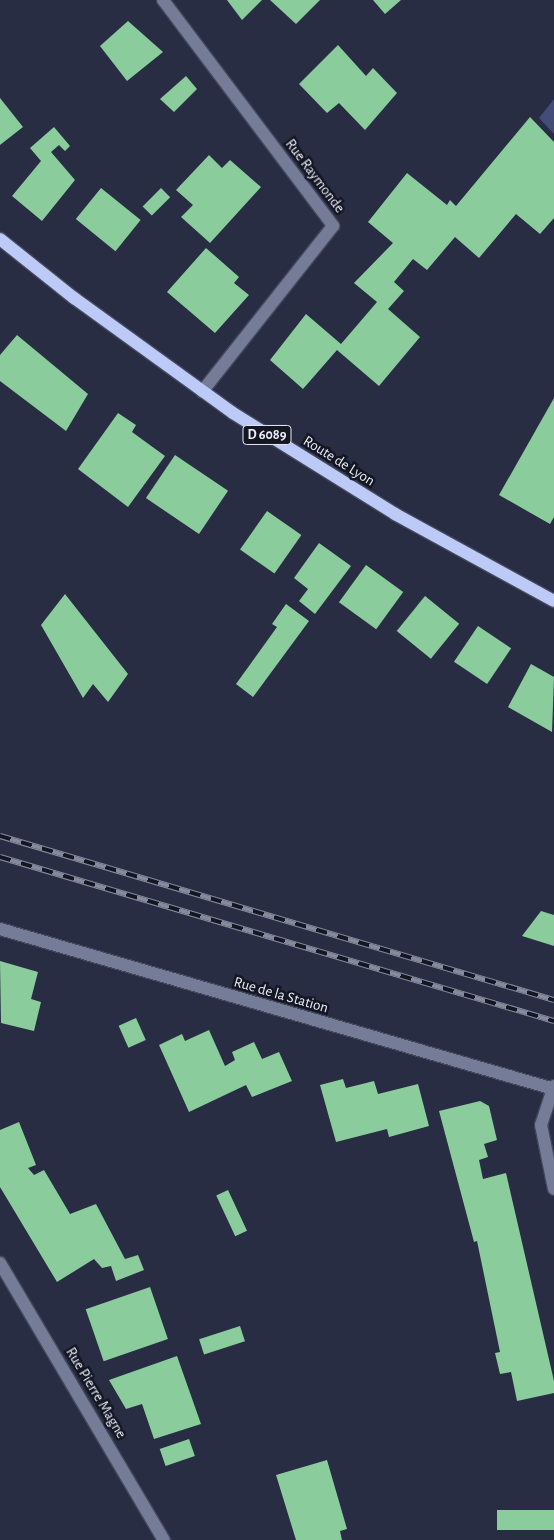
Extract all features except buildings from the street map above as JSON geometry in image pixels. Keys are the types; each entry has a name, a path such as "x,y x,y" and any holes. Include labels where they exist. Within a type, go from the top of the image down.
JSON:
{"main road":[{"name":"Route de Lyon","path":"0,239 202,392 335,479 554,601"}],"street":[{"name":"Rue Raymonde","path":"163,0 333,226 202,392"},
{"name":"Rue de la Station","path":"0,929 554,1088"},
{"path":"554,1088 541,1125 554,1189"},
{"name":"Rue Pierre Magne","path":"0,1263 164,1540"}],"shaded area":[{"path":"554,99 554,134 539,118"}],"railway":[{"path":"0,836 554,1000"},
{"path":"0,857 554,1021"}]}
